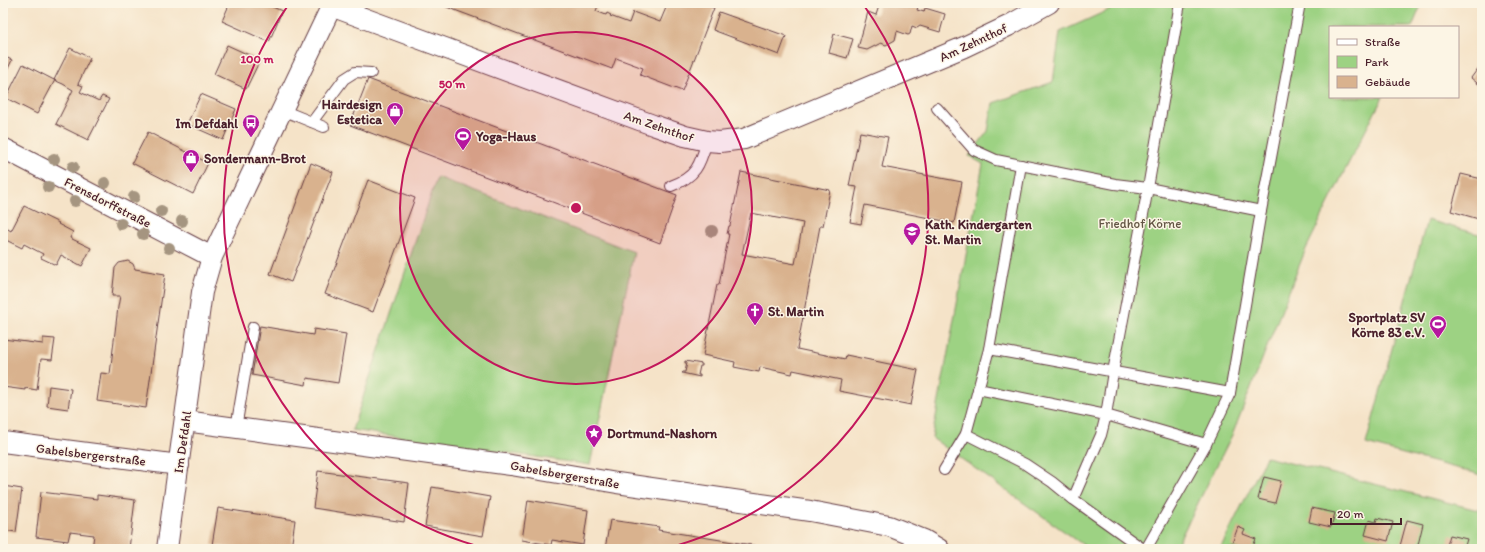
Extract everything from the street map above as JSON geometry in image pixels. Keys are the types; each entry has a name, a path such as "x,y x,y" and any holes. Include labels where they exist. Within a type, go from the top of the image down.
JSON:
{"street":[{"name":"Am Zehnthof","path":"332,4 653,126 685,136 707,141 720,142 744,139 964,47 1008,26 1049,3"},
{"name":"Im Defdahl","path":"167,549 202,292 212,257 332,4"},
{"name":"Frensdorffstraße","path":"3,148 212,257"},
{"name":"Gabelsbergerstraße","path":"185,421 511,465 617,483 810,511 889,526 924,540 939,549"},
{"name":"Gabelsbergerstraße","path":"3,442 179,465"}],"lane":[{"path":"1073,499 1101,435 1106,415 1148,188 1180,3"},
{"path":"966,434 1025,464 1145,549 1206,444 1230,393 1261,210 1300,3"},
{"path":"312,122 344,79 355,72 370,73"},
{"path":"937,108 974,150 996,160 1115,184 1148,188 1261,210"},
{"path":"282,110 324,126"},
{"path":"671,186 682,182 699,166 707,141"},
{"path":"944,470 966,434 989,349 1021,165"},
{"path":"236,428 253,327"},
{"path":"989,349 1230,393"},
{"path":"978,389 1106,415 1206,444"}],"green space":[{"name":"Friedhof Körne","path":"1124,3 1422,3 1412,26 1329,26 1329,98 1382,98 1305,251 1233,433 1175,549 1089,549 932,438 983,164 969,156 988,131 993,103 1053,82 1060,32"},
{"path":"437,177 634,252 590,465 352,430"},
{"name":"Sportplatz SV Körne 83 e.V.","path":"1427,220 1482,235 1482,475 1366,444"},
{"path":"1266,457 1482,511 1482,549 1220,549"}],"building":[{"path":"230,3 263,3 282,11 269,42 222,21"},
{"path":"436,3 575,3 581,5 582,3 599,3 596,11 606,15 607,13 611,15 610,16 629,23 633,12 660,22 668,3 699,3 714,8 682,91 640,75 643,68 616,58 612,69"},
{"path":"880,3 919,3 917,10 924,12 925,8 945,14 940,32 920,26 917,28 912,26 910,34 908,35 897,31 895,40 886,45 881,43 867,50 858,48 868,12 876,15"},
{"path":"719,12 786,36 779,55 713,30"},
{"path":"834,34 853,39 847,58 829,53"},
{"path":"227,45 260,60 246,89 214,74"},
{"path":"70,48 90,58 78,84 83,86 80,92 99,101 102,96 109,99 88,140 56,124 73,90 63,84 55,80 37,114 6,98 23,64 54,80"},
{"path":"3,56 12,60 3,79"},
{"path":"1482,63 1482,87 1471,78"},
{"path":"368,79 677,195 660,243 350,125"},
{"path":"201,94 236,109 223,140 187,124"},
{"path":"148,132 208,163 193,194 132,163"},
{"path":"860,132 888,137 882,167 962,182 954,223 865,205 861,224 850,222 857,187 849,186"},
{"path":"311,163 333,172 291,282 270,274"},
{"path":"741,172 830,190 823,226 820,226 797,349 845,359 846,355 918,370 911,405 839,391 841,380 793,370 792,374 760,367 759,372 734,367 735,362 703,355 717,285 719,285 729,234 727,234","holes":["751,213 803,223 795,264 742,254"]},
{"path":"1461,174 1482,179 1482,220 1451,211"},
{"path":"368,180 415,198 373,312 325,294"},
{"path":"24,206 59,223 58,224 73,232 70,238 91,248 82,266 61,255 56,265 41,258 43,254 24,244 22,248 6,240 3,247 3,226 11,231"},
{"path":"128,261 133,264 135,269 165,274 146,408 97,401 101,373 110,374 120,296 112,296 115,268 119,263"},
{"path":"260,326 313,335 314,329 346,334 338,383 307,378 306,385 252,375"},
{"path":"43,338 55,339 52,360 41,359 37,390 3,387 3,339 43,344"},
{"path":"685,361 702,364 698,375 700,375 700,377 682,373 685,372 687,363 685,363"},
{"path":"49,386 71,389 68,409 47,406"},
{"path":"318,471 409,483 404,522 313,508"},
{"path":"1264,477 1281,481 1275,503 1258,499"},
{"path":"3,486 22,489 16,532 3,530"},
{"path":"432,487 490,497 483,536 425,526"},
{"path":"41,492 97,499 97,495 135,500 129,549 92,549 94,535 70,532 68,541 36,537"},
{"path":"528,500 588,510 583,545 552,540 551,545 522,540"},
{"path":"218,508 295,520 291,549 239,549 212,545"},
{"path":"1312,508 1335,513 1331,527 1309,522"},
{"path":"1377,518 1393,522 1388,541 1365,535 1369,520 1376,522"},
{"path":"610,520 659,527 658,530 777,549 605,549"},
{"path":"1407,520 1423,524 1417,549 1400,546"},
{"path":"1238,527 1245,530 1243,534 1256,539 1252,549 1239,549 1231,546"},
{"path":"1450,535 1467,539 1464,549 1446,549"}],"place":[{"name":"Hairdesign Estetica","path":"395,126"},
{"name":"Im Defdahl","path":"251,138"},
{"name":"Yoga-Haus","path":"463,151"},
{"name":"Sondermann-Brot","path":"191,173"},
{"name":"Kath. Kindergarten St. Martin","path":"912,246"},
{"name":"St. Martin","path":"755,326"},
{"name":"Sportplatz SV Körne 83 e.V.","path":"1438,339"},
{"name":"Dortmund-Nashorn","path":"594,448"}]}
